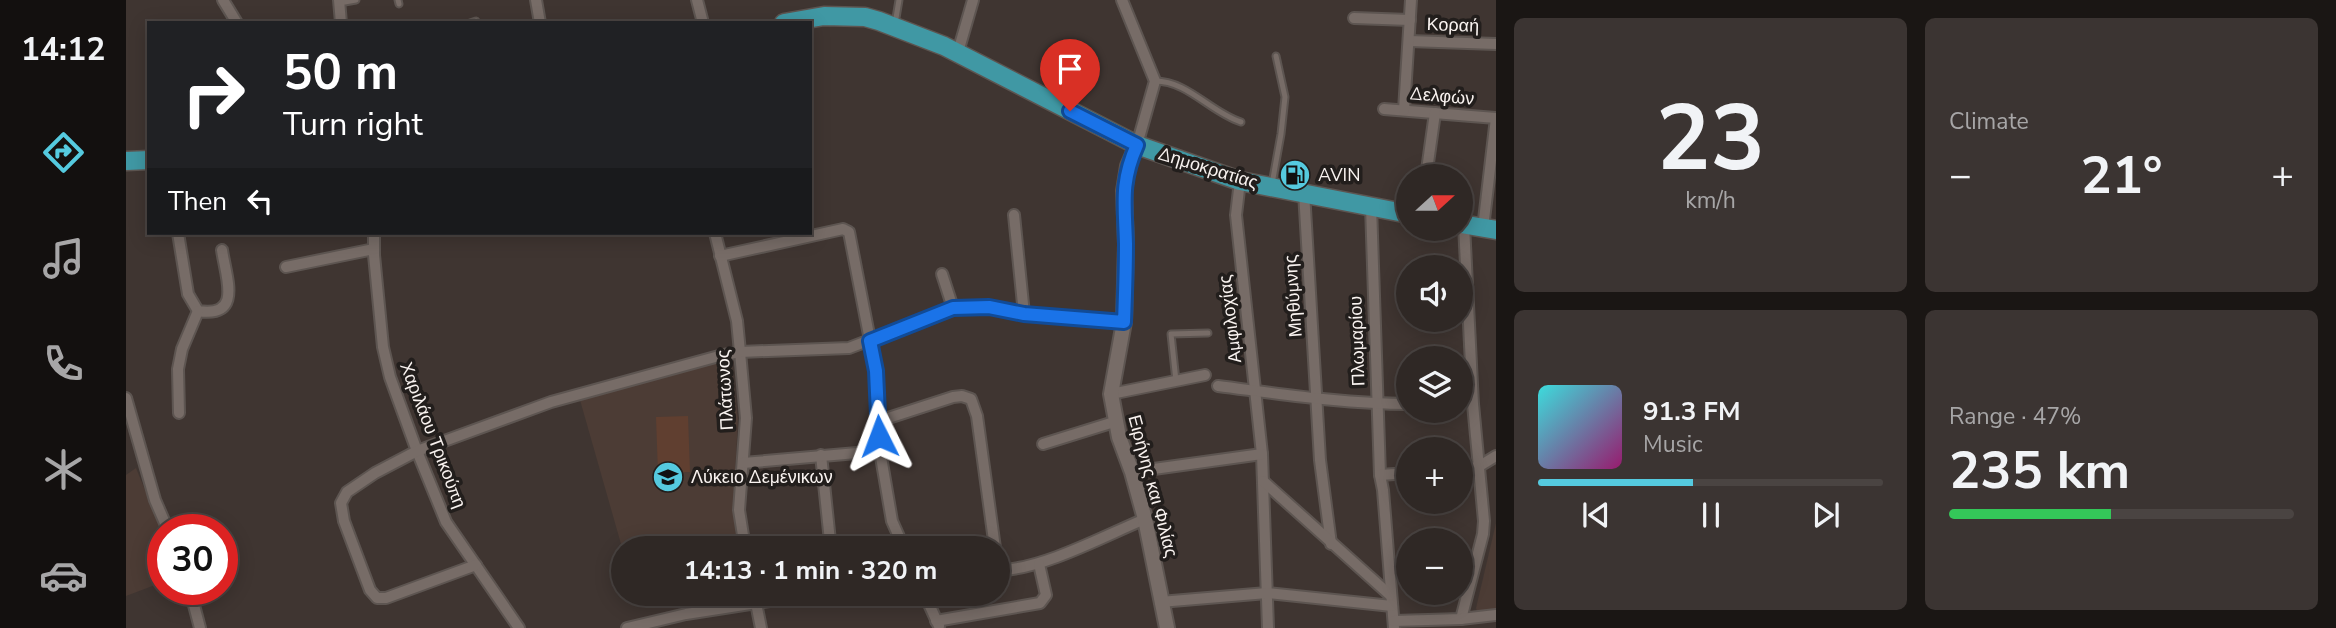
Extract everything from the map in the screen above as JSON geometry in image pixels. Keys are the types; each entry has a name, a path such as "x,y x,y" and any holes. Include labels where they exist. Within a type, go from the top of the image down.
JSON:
{"main road":[{"name":"Δημοκρατίας","path":"795,21 824,16 851,16 865,17 894,26 958,52 1137,145 1240,181 1396,211"},
{"path":"126,161 147,160"}],"street":[{"path":"223,0 236,21"},
{"path":"536,0 540,21"},
{"path":"697,0 702,21"},
{"path":"958,52 973,0"},
{"path":"1122,0 1154,81 1137,145"},
{"path":"1404,110 1411,0"},
{"path":"339,2 341,21"},
{"path":"1354,18 1410,20"},
{"name":"Κοραή","path":"1409,41 1496,44"},
{"name":"Δελφών","path":"1384,108 1496,118"},
{"path":"1428,164 1435,113"},
{"path":"1489,229 1496,118"},
{"name":"Ειρήνης και Φιλίας","path":"1137,145 1128,166 1124,191 1124,322 1111,394 1114,422 1145,519 1164,626"},
{"name":"Αμφιλοχίας","path":"1240,181 1236,215 1262,454 1268,628"},
{"name":"Μηθύμνης","path":"1304,192 1320,460 1331,544"},
{"name":"Πλωμαρίου","path":"1371,206 1380,475 1394,624"},
{"path":"1014,215 1024,314"},
{"path":"720,256 842,229 849,232 876,371 880,451 892,521 899,536"},
{"path":"178,235 187,294 198,311 208,313 225,307 228,296 222,250"},
{"name":"Χαριλάου Τρικούπη","path":"374,235 383,347 390,377 417,451 446,522 519,628"},
{"name":"Πλάτωνος","path":"715,235 733,302 740,352 746,418 739,510 744,536"},
{"path":"1463,242 1466,346"},
{"path":"286,267 374,248"},
{"path":"942,274 953,308"},
{"path":"476,565 381,599 377,598 370,590 344,522 341,503 347,492 375,473 417,451 583,392 719,356 740,352 849,348 953,308 989,307 1024,314 1124,322"},
{"path":"179,413 178,369 198,311"},
{"path":"1111,394 1205,375"},
{"path":"1218,386 1317,399 1396,404"},
{"path":"879,421 953,397 971,399 977,416 993,536"},
{"path":"126,398 161,514"},
{"path":"1043,444 1114,422"},
{"path":"1461,619 1484,521 1470,423"},
{"path":"743,463 880,451"},
{"path":"1132,472 1262,454"},
{"path":"821,455 829,536"},
{"path":"1473,468 1496,456"},
{"path":"1380,475 1396,473"},
{"path":"1263,481 1391,600"},
{"path":"1010,570 1039,564 1145,519"},
{"path":"930,606 938,625 1040,603 1046,595 1046,589 1039,564"},
{"path":"1160,602 1268,593 1391,600"},
{"path":"194,605 200,628"},
{"path":"627,628 723,606"},
{"path":"756,606 761,628"},
{"path":"1394,624 1496,615"}],"lane":[{"path":"339,2 356,0"},
{"path":"894,26 899,0"},
{"path":"1272,186 1282,134 1284,97 1276,56"},
{"path":"1154,81 1168,81 1185,89 1241,122"},
{"path":"1176,381 1171,334 1208,333"}],"shaded area":[{"name":"Λύκειο Δεμένικων","path":"731,358 738,420 733,510 736,536 619,536 580,400"},
{"path":"688,416 690,472 658,473 656,417"},
{"path":"136,468 155,514 147,514 147,588 126,596 126,475"},
{"path":"1496,523 1496,610 1477,612 1476,608"}],"place":[{"name":"AVIN","path":"1295,175"},
{"name":"Λύκειο Δεμένικων","path":"668,477"}],"route":[{"path":"879,436 876,371 870,341 953,308 989,307 1024,314 1124,322 1124,191 1128,166 1137,145 1070,111"}]}
